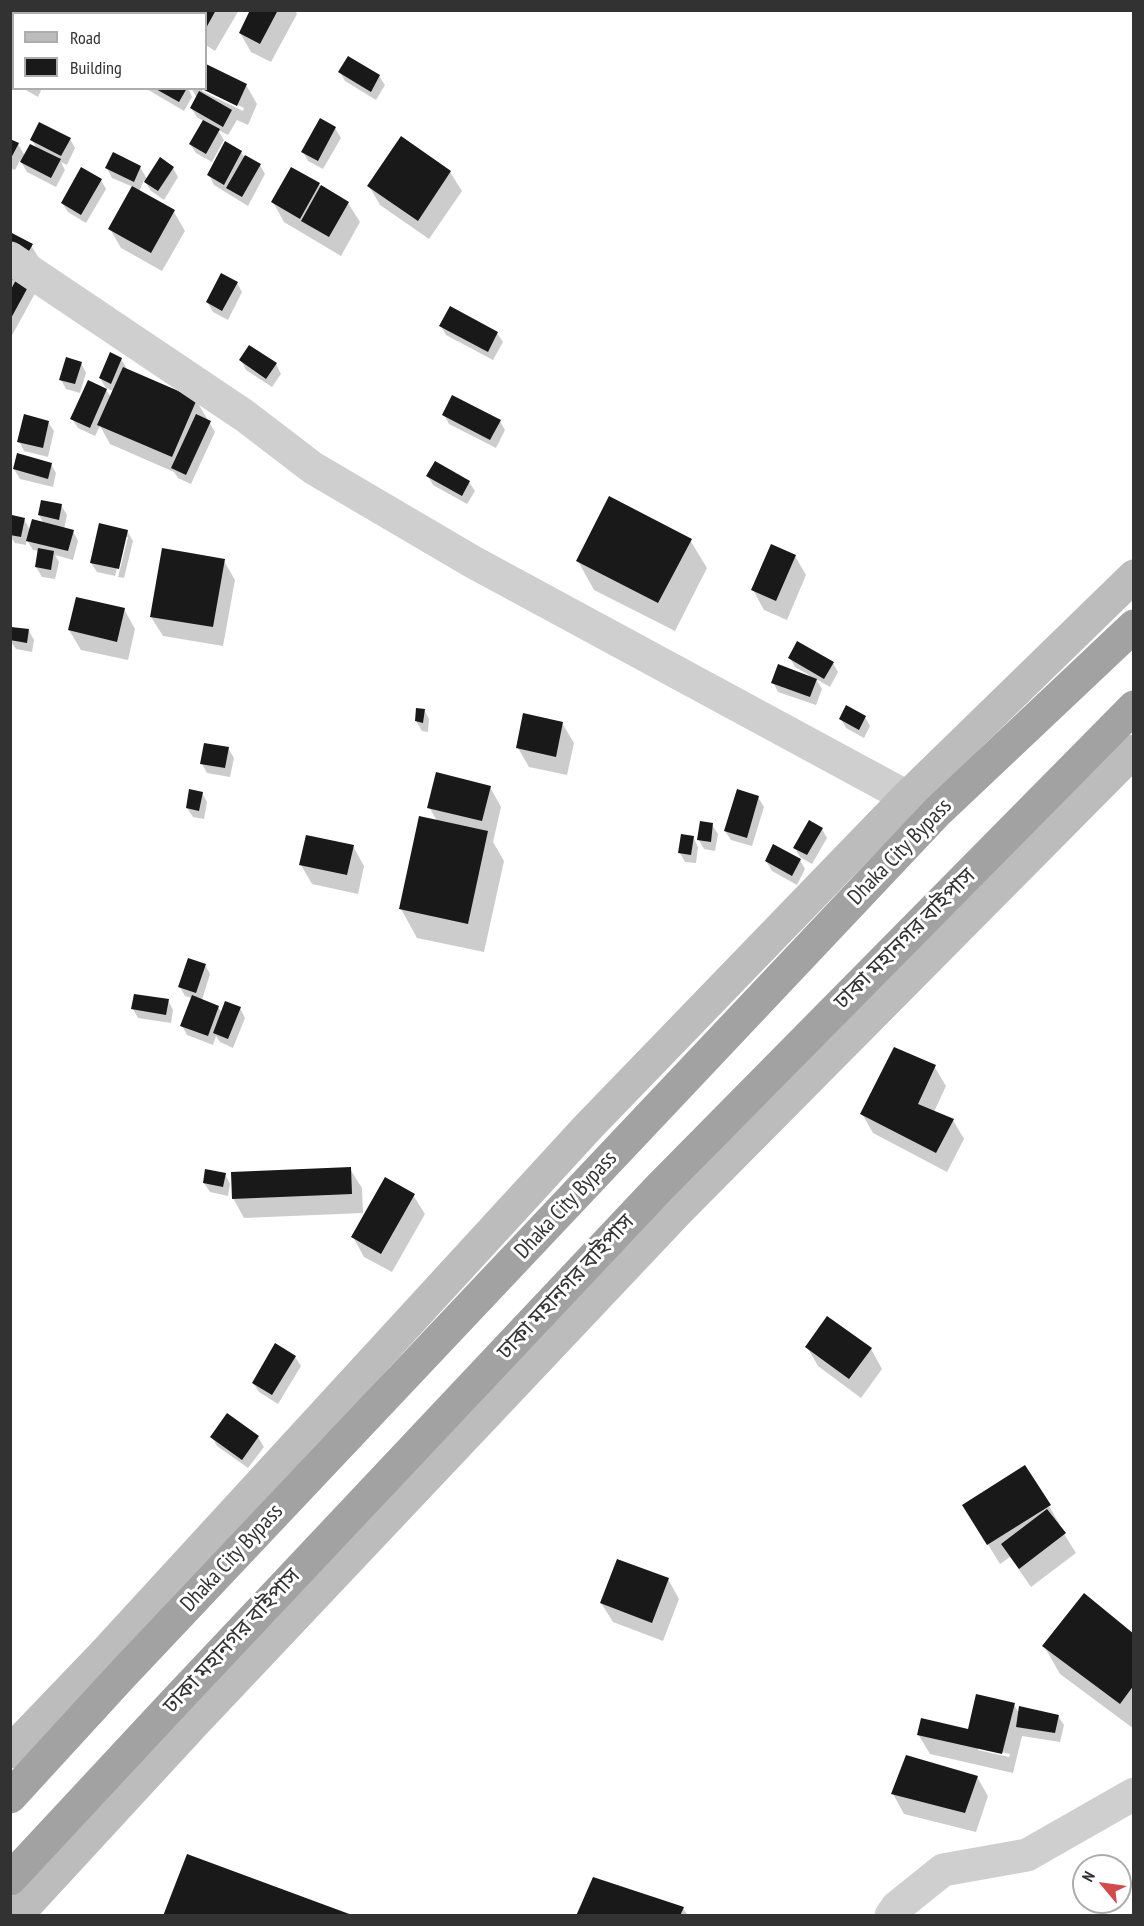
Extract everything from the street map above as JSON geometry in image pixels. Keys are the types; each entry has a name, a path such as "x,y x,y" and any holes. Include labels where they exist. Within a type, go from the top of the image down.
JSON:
{"highway":[{"name":"Dhaka City Bypass","path":"10,1797 129,1667 936,812 1134,626"},
{"name":"ঢাকা মহানগর বাইপাস","path":"10,1879 659,1188 1134,707"}],"main road":[{"path":"10,1752 120,1636 588,1127 907,797 1134,576"},
{"path":"16,1916 202,1714 669,1220 1134,752"}],"street":[{"path":"10,258 245,416 313,468 473,562 907,797"},
{"path":"891,1916 897,1907 943,1870 1027,1855 1134,1794"}],"building":[{"path":"84,10 101,10 100,12 84,12"},
{"path":"168,10 216,10 207,26 207,12 170,12"},
{"path":"250,10 278,10 260,44 239,33"},
{"path":"12,38 12,52 10,51"},
{"path":"11,54 12,78 10,77"},
{"path":"348,56 380,75 371,92 338,72"},
{"path":"207,64 247,84 237,106 204,90 207,90"},
{"path":"158,90 186,90 179,102"},
{"path":"199,91 232,110 223,127 190,108"},
{"path":"320,118 336,127 318,161 301,152"},
{"path":"203,120 220,129 206,154 189,144"},
{"path":"39,122 71,138 61,156 30,140"},
{"path":"401,136 451,171 418,221 367,186"},
{"path":"10,139 19,143 10,160"},
{"path":"225,141 242,151 224,185 207,175"},
{"path":"30,144 61,159 51,178 20,162"},
{"path":"113,152 141,166 134,182 105,168"},
{"path":"245,155 261,164 242,197 226,188"},
{"path":"160,157 174,167 158,191 144,182"},
{"path":"81,167 102,179 81,215 61,203"},
{"path":"291,167 320,183 300,219 271,202"},
{"path":"321,185 349,202 329,237 301,221"},
{"path":"132,186 175,210 151,253 108,229"},
{"path":"10,232 33,244 10,284"},
{"path":"21,271 33,278 10,320 10,291"},
{"path":"221,273 238,282 222,311 206,302"},
{"path":"450,306 498,332 488,352 439,326"},
{"path":"249,345 277,363 266,379 239,360"},
{"path":"110,352 122,358 111,384 99,378"},
{"path":"66,357 82,362 75,384 59,380"},
{"path":"123,367 197,399 172,457 97,425"},
{"path":"88,380 107,389 90,428 70,419"},
{"path":"452,395 501,420 490,440 442,415"},
{"path":"24,414 49,421 43,448 17,442"},
{"path":"196,414 211,421 186,475 171,468"},
{"path":"17,453 52,463 48,479 13,469"},
{"path":"435,461 470,481 462,496 426,476"},
{"path":"609,496 692,539 658,603 576,561"},
{"path":"41,500 62,504 59,520 38,515"},
{"path":"12,515 25,518 21,537 10,535"},
{"path":"32,519 74,530 68,551 26,541"},
{"path":"99,523 128,530 119,569 90,563"},
{"path":"771,544 796,555 776,601 751,590"},
{"path":"38,548 54,551 51,570 35,567"},
{"path":"162,548 225,559 213,627 150,617"},
{"path":"76,597 125,608 117,642 68,630"},
{"path":"11,627 29,629 27,643 10,640"},
{"path":"797,641 834,662 824,679 788,658"},
{"path":"778,664 817,679 810,697 771,683"},
{"path":"846,705 866,716 859,730 839,719"},
{"path":"416,708 425,709 423,723 415,721"},
{"path":"523,713 563,722 556,757 516,748"},
{"path":"204,743 229,747 225,768 200,764"},
{"path":"436,772 491,786 482,821 427,808"},
{"path":"189,789 203,792 199,811 186,808"},
{"path":"737,789 759,796 747,838 724,831"},
{"path":"419,816 488,831 468,924 399,909"},
{"path":"809,820 823,828 807,855 793,848"},
{"path":"700,821 713,823 711,842 697,840"},
{"path":"681,834 694,836 691,855 678,853"},
{"path":"306,835 354,845 347,875 299,865"},
{"path":"773,844 801,859 792,876 765,861"},
{"path":"188,958 206,964 196,993 178,987"},
{"path":"134,994 169,999 166,1015 131,1009"},
{"path":"192,995 219,1006 208,1036 180,1026"},
{"path":"225,1001 241,1007 228,1039 213,1033"},
{"path":"894,1047 936,1065 918,1104 954,1119 936,1153 860,1114"},
{"path":"351,1167 352,1194 232,1199 231,1172"},
{"path":"205,1169 226,1173 223,1187 203,1183"},
{"path":"385,1177 415,1194 381,1254 351,1237"},
{"path":"827,1316 872,1348 849,1379 805,1347"},
{"path":"275,1343 296,1356 272,1395 252,1383"},
{"path":"227,1413 259,1436 242,1460 210,1437"},
{"path":"1025,1465 1051,1505 987,1545 962,1505"},
{"path":"1047,1509 1066,1533 1019,1569 1001,1544"},
{"path":"617,1559 669,1578 652,1623 600,1603"},
{"path":"1084,1593 1134,1634 1134,1685 1120,1704 1042,1646"},
{"path":"976,1694 1015,1703 1002,1754 917,1735 921,1718 968,1729"},
{"path":"1019,1706 1059,1715 1055,1733 1016,1727"},
{"path":"906,1755 978,1776 965,1813 891,1794"},
{"path":"187,1854 352,1915 352,1916 163,1916"},
{"path":"593,1877 684,1907 680,1916 576,1916"}]}
